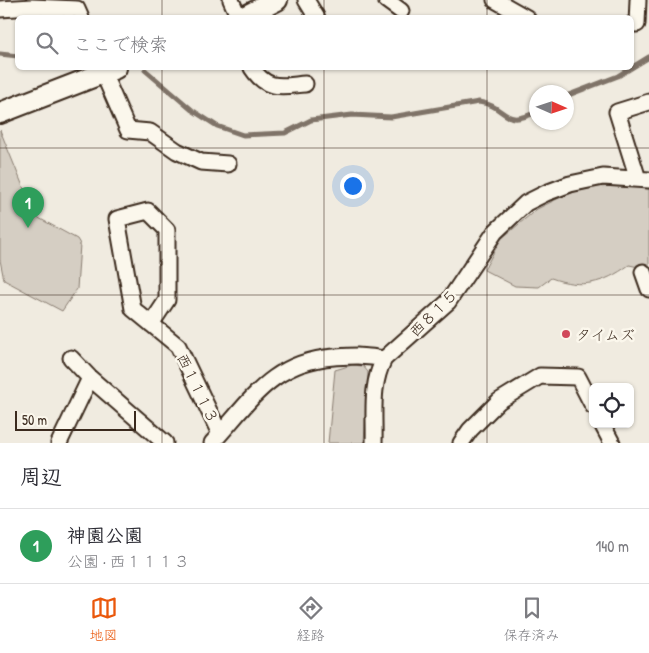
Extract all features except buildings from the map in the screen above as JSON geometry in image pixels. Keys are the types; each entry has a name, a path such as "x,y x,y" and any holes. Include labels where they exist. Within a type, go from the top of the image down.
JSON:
{"main road":[{"path":"246,15 278,0"},
{"path":"0,113 105,70"}],"street":[{"path":"231,0 238,15"},
{"path":"306,0 315,15"},
{"path":"386,0 401,11"},
{"path":"495,0 522,15"},
{"path":"634,24 637,24 638,0"},
{"path":"0,9 32,4 77,9 79,15"},
{"path":"107,70 128,130 150,132 177,151 201,162 228,164"},
{"path":"253,70 262,82 270,85 306,84"},
{"path":"643,180 617,112 649,102"},
{"name":"西８１５","path":"384,359 448,302 495,232 526,203 570,184 603,176 643,180"},
{"name":"西１１１３","path":"151,324 167,300 166,230 148,211 117,219 133,310 178,346 216,438"},
{"path":"643,272 649,289"},
{"path":"216,438 261,388 283,371 325,358 366,354 384,359 377,372 374,388 374,443"},
{"path":"71,358 90,378 165,443"},
{"path":"461,443 470,430 499,401 540,376 578,377 589,398"},
{"path":"59,443 90,378"},
{"path":"604,428 612,443"}],"shaded area":[{"path":"0,130 35,216 77,239 80,244 77,289 62,311 4,280 0,260"},
{"path":"629,186 649,189 649,269 629,265 610,277 592,283 573,283 551,278 539,287 515,286 484,270 501,239 537,209 587,187"},
{"path":"352,365 363,366 368,372 364,443 328,443 335,370"}],"waterway":[{"path":"0,54 15,56"},
{"path":"634,66 649,57"},
{"path":"145,70 192,110 217,126 243,135 285,133 311,120 352,115 391,117 479,102 488,104 511,117 517,118 529,115"},
{"path":"574,93 618,76 628,70"}],"place":[{"name":"神園公園","path":"28,228"},
{"name":"タイムズ","path":"566,334"}]}
